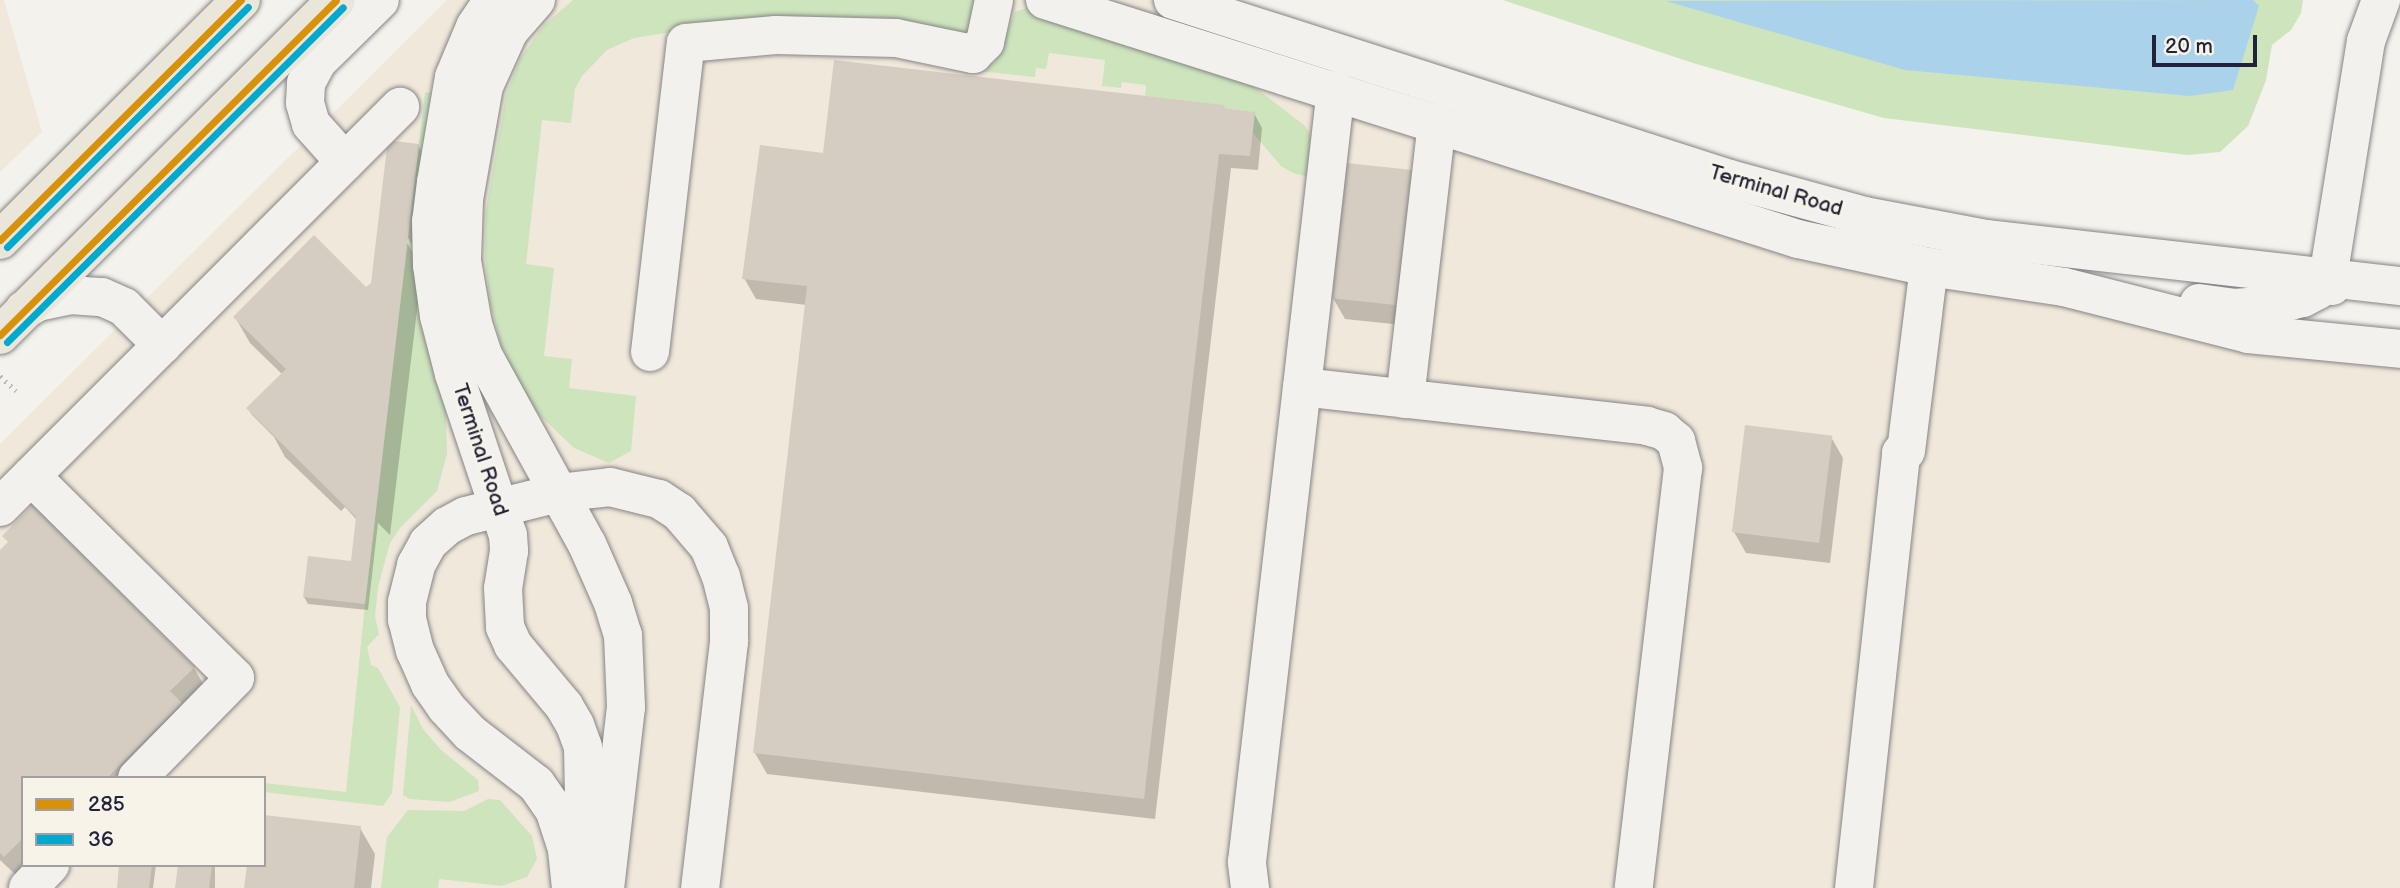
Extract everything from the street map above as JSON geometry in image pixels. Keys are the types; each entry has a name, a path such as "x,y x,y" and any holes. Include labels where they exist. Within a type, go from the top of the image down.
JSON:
{"main road":[{"path":"0,240 241,0"},
{"path":"12,322 336,0"}],"street":[{"path":"345,162 311,124 305,103 306,83 317,62 380,0"},
{"name":"Terminal Road","path":"493,0 475,27 454,77 431,221 432,265 439,316 472,435 499,509 509,551 503,588 505,627 513,645 576,724 583,747 584,797 573,888"},
{"path":"536,0 509,31 484,86 464,200 463,261 473,324 484,357 597,565 623,635 626,706 606,888"},
{"path":"650,352 686,44 776,35 896,38 973,54 985,42 995,0"},
{"path":"1045,0 1336,90 1740,222 1852,252 1929,267 2064,287 2257,307 2302,298 2318,290 2328,278 2366,41 2366,0"},
{"name":"Terminal Road","path":"1173,0 1730,179 1864,216 1986,239 2400,286"},
{"path":"2366,41 2381,0"},
{"path":"1250,888 1247,862 1336,90"},
{"path":"0,507 400,107"},
{"path":"1405,399 1437,123"},
{"path":"1854,888 1901,453 1906,451 1929,267"},
{"path":"2328,278 2333,290 2348,301 2400,310"},
{"path":"2064,287 2248,334 2400,349"},
{"path":"12,322 38,302 70,295 102,297 124,307 162,345"},
{"path":"1301,387 1647,426 1664,432 1676,441 1683,468 1634,888"},
{"path":"31,476 235,678 139,776"},
{"path":"573,888 567,849 555,811 536,784 470,733 430,684 415,651 407,620 410,581 428,543 447,526 466,516 558,494 610,487 659,499 679,512 709,547 730,608 729,642 700,888"},
{"path":"28,888 48,867"}],"path":[{"path":"0,376 16,391"}],"shaded area":[{"path":"0,0 4,0 42,132 0,172"},
{"path":"447,0 1231,0 1537,166 2400,363 2400,888 0,888 0,444"}],"green space":[{"path":"573,0 976,0 968,32 962,34 761,18 634,38 607,50 582,76 575,89 571,123 542,120 526,264 554,268 544,356 572,359 569,388 636,396 631,451 609,463 574,448 527,403 501,345 490,302 485,257 486,210 506,95 520,59 543,26"},
{"path":"1503,0 2303,0 2301,13 2291,30 2272,45 2266,80 2248,126 2220,152 2187,155 1884,118 1693,63"},
{"path":"1029,7 1236,73 1304,125 1310,133 1313,143 1309,177 1293,173 1281,166 1253,133 1254,112 1224,108 1224,105 1145,96 1146,85 1122,82 1121,88 1102,86 1105,60 1049,53 1046,69 1036,68 1035,77 979,71 995,62 1015,12"},
{"path":"425,92 438,94 447,454 437,491 400,528 390,543 378,587 375,616 379,634 367,647 371,665 378,668 400,707 392,793 383,806 266,792 266,783 346,792 365,604"},
{"path":"411,705 423,729 441,750 478,780 479,791 450,802 410,799 403,795"},
{"path":"488,799 500,800 532,836 537,859 527,877 502,886 439,879 438,888 381,888 387,837 408,810 464,811"}],"water":[{"path":"2253,0 2259,6 2233,90 2190,96 1905,70 1666,1"}],"building":[{"path":"834,60 1225,105 1224,108 1255,112 1250,156 1219,154 1144,799 753,753 807,286 742,279 760,145 823,153"},
{"path":"394,141 419,144 365,604 303,597 308,556 351,561 356,517 246,408 286,369 233,317 314,235 366,287 371,283 387,147"},
{"path":"1346,163 1415,170 1400,305 1332,298"},
{"path":"1745,425 1832,436 1819,543 1732,532"},
{"path":"33,505 195,667 170,691 182,703 109,776 21,776 21,840 4,857 0,853 0,550 8,542 2,536"},
{"path":"266,815 361,826 354,888 244,888 247,867 266,867"},
{"path":"119,867 152,867 149,888 117,888"},
{"path":"178,867 212,867 209,888 175,888"}],"transit line":[{"name":"285","path":"0,240 241,0"},
{"name":"285","path":"0,335 336,0"},
{"name":"36","path":"7,247 248,7"},
{"name":"36","path":"7,342 343,7"}]}
